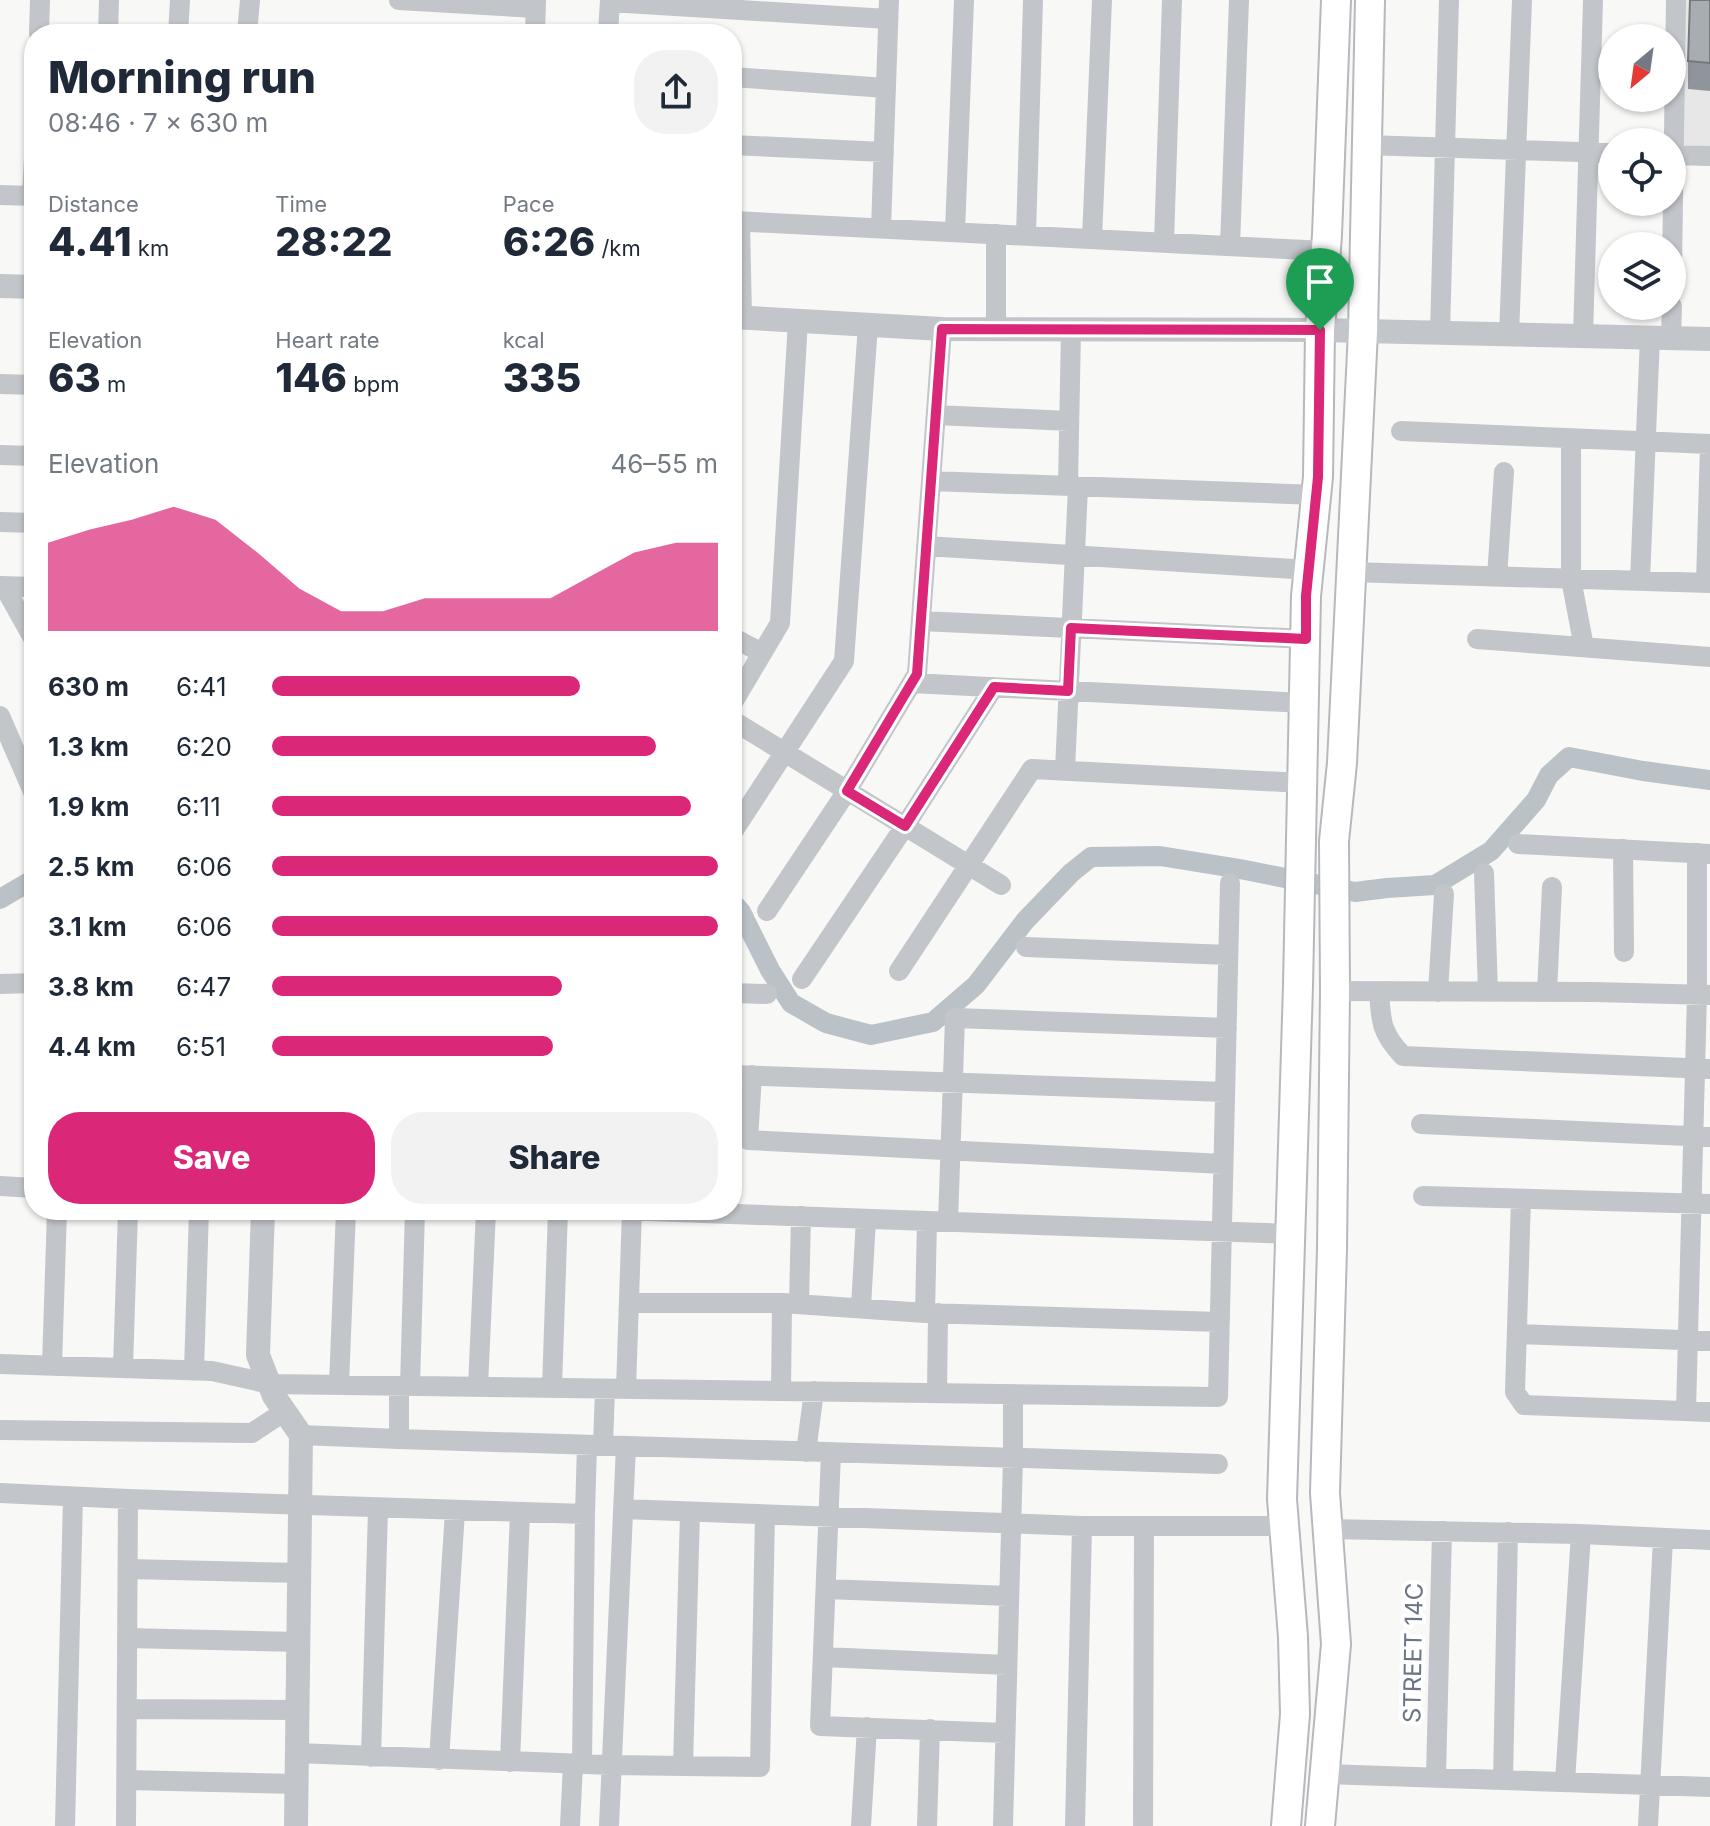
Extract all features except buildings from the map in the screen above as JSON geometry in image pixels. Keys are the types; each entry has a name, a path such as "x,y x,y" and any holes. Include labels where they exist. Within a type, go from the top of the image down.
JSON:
{"main road":[{"path":"1286,1826 1295,1714 1293,1637 1282,1499 1306,639 1317,495 1320,330 1336,0"},
{"path":"1320,1826 1336,1644 1325,1493 1332,1249 1334,841 1342,763 1363,331 1370,0"}],"street":[{"path":"39,24 40,0"},
{"path":"108,24 109,0"},
{"path":"179,24 180,0"},
{"path":"248,24 250,0"},
{"path":"399,0 536,4 535,24"},
{"path":"955,232 964,0"},
{"path":"1026,235 1033,0"},
{"path":"1092,239 1102,0"},
{"path":"1164,242 1172,0"},
{"path":"1230,246 1239,0"},
{"path":"1440,333 1449,0"},
{"path":"1509,335 1522,0"},
{"path":"1583,336 1593,0"},
{"path":"1674,128 1676,0"},
{"path":"609,24 610,1 888,9 881,228"},
{"path":"742,78 886,88"},
{"path":"742,145 884,152"},
{"path":"1366,145 1598,152"},
{"path":"1686,155 1710,156"},
{"path":"0,195 24,196"},
{"path":"742,221 1326,251"},
{"path":"996,234 996,330"},
{"path":"0,286 24,287"},
{"path":"742,318 942,329 1320,330 1710,339"},
{"path":"1640,581 1646,442 1661,337 1667,320"},
{"path":"742,687 780,623 798,321"},
{"path":"742,818 844,661 868,325"},
{"path":"767,911 847,791 917,674 942,329"},
{"path":"1065,770 1074,555 1069,421 1071,330"},
{"path":"0,384 24,385"},
{"path":"936,415 1069,421"},
{"path":"1350,572 1708,583 1710,444 1401,431"},
{"path":"1571,439 1571,579 1584,647"},
{"path":"0,455 24,456"},
{"path":"1497,577 1504,472"},
{"path":"931,481 1317,495"},
{"path":"0,522 24,523"},
{"path":"926,546 1309,570"},
{"path":"2,586 24,587"},
{"path":"2,586 24,623"},
{"path":"921,621 1306,639"},
{"path":"1477,639 1710,657"},
{"path":"742,642 762,653"},
{"path":"912,683 1304,703"},
{"path":"802,979 994,687"},
{"path":"0,744 1,717"},
{"path":"1,717 24,771"},
{"path":"742,726 1001,885"},
{"path":"899,971 1032,769 1302,783"},
{"path":"1518,844 1704,853 1700,1279 1688,1340 1686,1411"},
{"path":"1623,849 1624,952"},
{"path":"1484,873 1488,992"},
{"path":"0,1364 212,1371 270,1384 1218,1397 1230,883"},
{"path":"1547,992 1552,887"},
{"path":"1438,992 1444,894"},
{"path":"1026,947 1228,955"},
{"path":"0,984 24,983"},
{"path":"1335,991 1703,995"},
{"path":"1379,991 1381,1024 1390,1043 1403,1056 1702,1068"},
{"path":"742,993 767,994"},
{"path":"948,1222 955,1018 1227,1028"},
{"path":"1223,1164 748,1140 742,1075 1225,1092"},
{"path":"1421,1124 1702,1137"},
{"path":"0,1186 24,1187"},
{"path":"1423,1196 1701,1204"},
{"path":"1521,1199 1515,1392 1524,1405 1710,1412"},
{"path":"742,1214 1290,1234"},
{"path":"781,1391 801,1216"},
{"path":"861,1307 866,1219"},
{"path":"52,1366 57,1220"},
{"path":"123,1368 128,1220"},
{"path":"194,1371 199,1220"},
{"path":"263,1220 258,1355 274,1396 301,1435 296,1826"},
{"path":"339,1385 346,1220"},
{"path":"399,1439 414,1220"},
{"path":"478,1387 486,1220"},
{"path":"552,1388 558,1220"},
{"path":"626,1389 632,1220"},
{"path":"927,1221 937,1393"},
{"path":"629,1303 791,1304 931,1313 1220,1322"},
{"path":"1518,1334 1710,1341"},
{"path":"570,1826 578,1764 585,1514 605,1389"},
{"path":"806,1452 814,1391"},
{"path":"1003,1826 1013,1394"},
{"path":"0,1430 252,1433 285,1411"},
{"path":"301,1435 1218,1464"},
{"path":"609,1826 626,1446"},
{"path":"831,1453 820,1726 1005,1733"},
{"path":"0,1493 585,1514"},
{"path":"65,1826 73,1497"},
{"path":"126,1826 128,1499"},
{"path":"371,1757 378,1508"},
{"path":"623,1509 1082,1526 1284,1526"},
{"path":"439,1760 455,1511"},
{"path":"510,1762 520,1512"},
{"path":"683,1766 690,1512"},
{"path":"297,1753 439,1760 760,1767 765,1515"},
{"path":"1075,1826 1082,1526"},
{"path":"1143,1826 1144,1526"},
{"path":"1328,1529 1710,1540"},
{"name":"STREET 14C","path":"1436,1777 1442,1531"},
{"path":"1503,1780 1508,1532"},
{"path":"1565,1782 1581,1534"},
{"path":"1648,1826 1663,1539"},
{"path":"128,1569 300,1573"},
{"path":"826,1589 1009,1596"},
{"path":"127,1638 299,1642"},
{"path":"823,1657 1007,1665"},
{"path":"127,1709 298,1710"},
{"path":"861,1826 867,1727"},
{"path":"927,1826 930,1729"},
{"path":"1325,1774 1710,1787"},
{"path":"127,1780 297,1784"}],"shaded area":[{"path":"1676,0 1710,0 1710,156 1686,155 1686,128 1674,128 1674,112 1686,112 1686,24 1676,24"}],"waterway":[{"path":"742,914 770,970 791,1003 826,1023 871,1035 933,1022 976,985 1025,921 1071,873 1091,857 1160,856 1355,892 1435,885 1491,851 1536,800 1549,775 1569,757 1710,780"},
{"path":"0,899 24,885"}],"route":[{"path":"942,329 1320,330 1318,477 1306,596 1306,639 1071,628 1068,691 994,687 905,826 847,791 917,674 942,329"}]}
